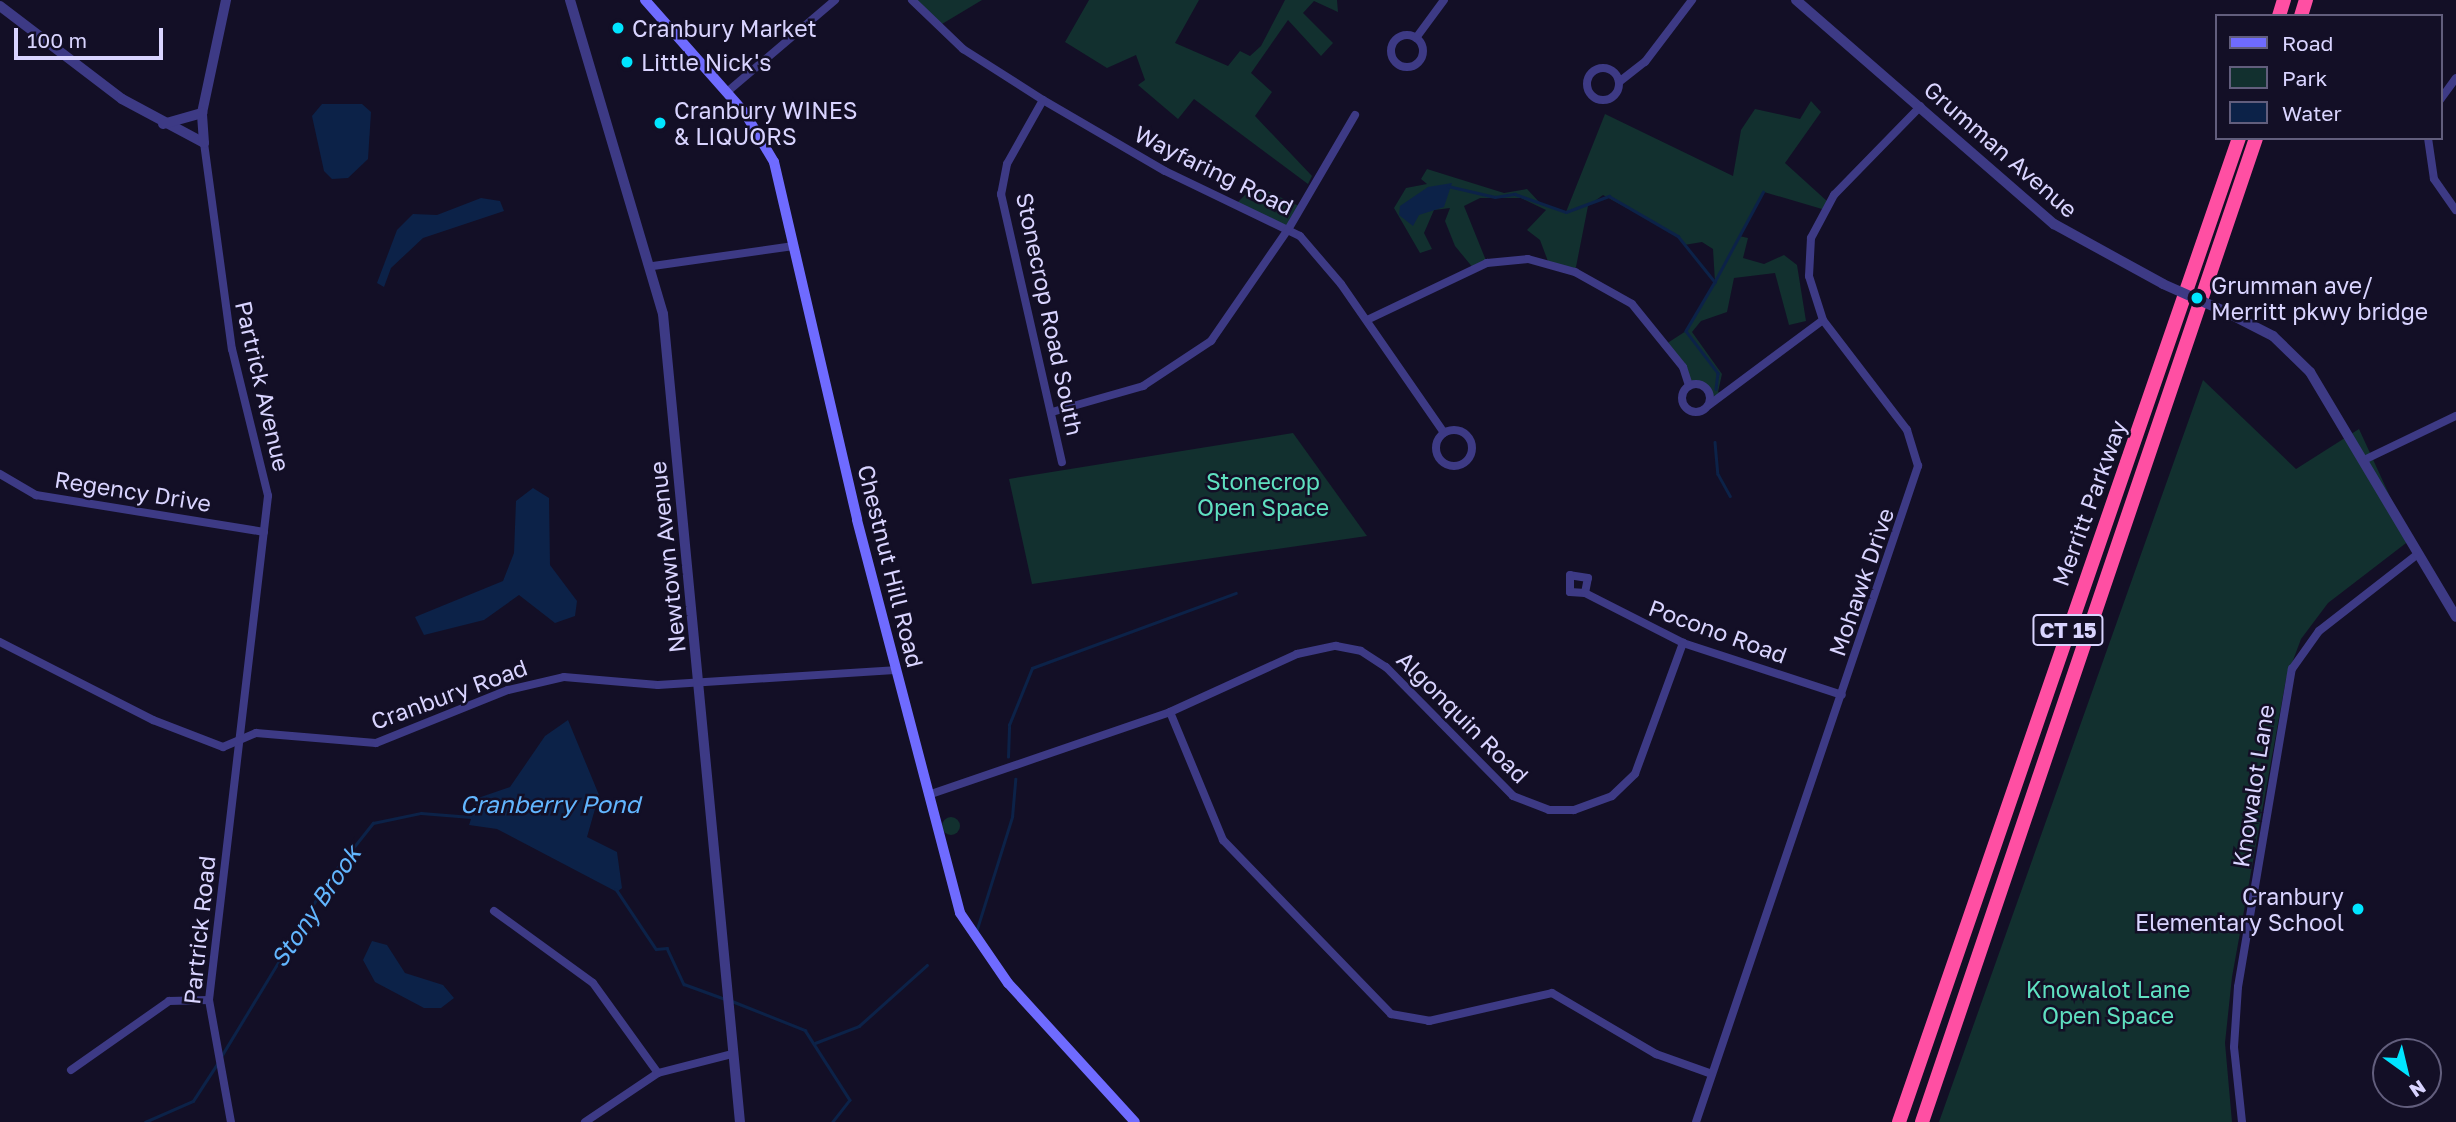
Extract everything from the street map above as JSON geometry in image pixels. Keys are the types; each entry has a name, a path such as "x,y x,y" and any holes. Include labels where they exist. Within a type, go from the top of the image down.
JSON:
{"highway":[{"name":"Merritt Parkway","path":"1899,1122 2238,140"},
{"name":"Merritt Parkway","path":"1922,1122 2255,140"}],"main road":[{"name":"Chestnut Hill Road","path":"645,0 727,92 770,152 895,670 931,793 950,887 972,937 1135,1122"}],"street":[{"name":"Partrick Avenue","path":"226,0 202,113 204,143 232,348 267,487 264,532 238,740"},
{"name":"Newtown Avenue","path":"570,0 653,266 665,330 740,1122"},
{"path":"727,92 835,0"},
{"name":"Wayfaring Road","path":"912,0 963,49 1043,100 1165,172 1289,228 1329,267 1444,433"},
{"path":"1416,38 1444,0"},
{"path":"1619,82 1601,67 1587,85 1604,100 1616,93 1619,82 1645,62 1692,0"},
{"name":"Grumman Avenue","path":"1796,0 1922,106 2054,224 2163,284 2224,311 2298,358 2364,460 2456,617"},
{"path":"0,6 163,124 204,143"},
{"path":"2442,97 2456,78"},
{"name":"Stonecrop Road South","path":"1043,100 1006,164 1001,194 1062,462"},
{"name":"Mohawk Drive","path":"1696,1122 1918,466 1907,430 1824,320 1807,263 1815,222 1834,195 1922,106"},
{"path":"163,124 202,113"},
{"path":"1052,412 1129,392 1201,350 1289,228 1355,115"},
{"path":"2428,140 2434,179 2456,210"},
{"path":"653,266 794,246"},
{"path":"1367,320 1487,263 1528,259 1575,272 1632,304 1683,367 1689,386 1684,407 1698,413 1824,320"},
{"path":"1689,386 1708,390 1709,405"},
{"path":"2364,460 2456,416"},
{"name":"Wayfaring Road","path":"1462,432 1471,441 1462,463 1439,457 1437,445 1444,433 1462,432"},
{"name":"Regency Drive","path":"0,474 45,497 264,532"},
{"name":"Knowalot Lane","path":"2242,1122 2234,1047 2238,987 2292,669 2319,631 2418,554"},
{"name":"Pocono Road","path":"1585,593 1683,643 1842,695"},
{"name":"Cranbury Road","path":"0,642 191,737 223,747 256,733 376,743 508,690 564,677 698,683 895,670"},
{"name":"Algonquin Road","path":"931,793 1170,712 1297,654 1349,647 1386,667 1513,796 1549,810 1574,810 1612,796 1636,774 1683,643"},
{"path":"1170,712 1223,840 1391,1014 1429,1021 1552,993 1656,1054 1712,1074"},
{"name":"Partrick Road","path":"231,1122 209,1000 238,740"},
{"path":"494,911 593,983 658,1073"},
{"path":"71,1070 169,1001 209,1000"},
{"path":"585,1122 658,1073 732,1054"}],"green space":[{"path":"912,0 982,0 937,27"},
{"path":"1089,0 1199,0 1175,43 1228,66 1240,51 1250,56 1261,46 1285,0 1337,0 1338,12 1314,1 1303,13 1333,43 1321,56 1288,20 1251,73 1272,92 1255,116 1312,176 1308,184 1194,99 1178,119 1138,85 1145,80 1136,55 1107,68 1065,42"},
{"path":"1811,101 1821,112 1785,163 1828,202 1822,209 1764,192 1739,236 1748,238 1743,258 1764,264 1784,255 1797,265 1806,321 1789,325 1775,273 1734,278 1727,312 1701,321 1692,332 1722,374 1718,392 1728,395 1711,400 1704,386 1689,386 1666,344 1686,331 1715,282 1713,249 1702,242 1684,245 1678,236 1603,195 1588,206 1575,272 1549,264 1540,240 1527,230 1546,210 1521,198 1480,198 1464,206 1487,263 1474,269 1455,246 1445,221 1450,208 1434,210 1424,233 1432,249 1420,253 1394,208 1406,188 1427,184 1421,179 1427,169 1504,193 1527,189 1541,204 1566,212 1605,114 1733,176 1741,130 1755,109 1800,119"},
{"path":"1255,185 1301,207 1289,228 1236,204"},
{"name":"Knowalot Lane Open Space","path":"2203,380 2296,469 2359,429 2410,540 2328,603 2301,639 2286,679 2232,977 2225,1043 2232,1122 1939,1122"},
{"name":"Stonecrop Open Space","path":"1293,433 1367,536 1032,584 1009,479"},
{"path":"951,817 957,820 960,826 957,832 951,835 945,832 942,826 945,820"}],"water":[{"path":"322,104 362,104 371,112 368,159 348,178 332,179 324,171 312,116"},
{"path":"1452,183 1444,207 1419,215 1413,226 1399,215 1400,206 1428,187"},
{"path":"481,198 500,201 504,211 423,238 391,268 384,287 377,283 397,230 413,214 437,215"},
{"path":"533,488 549,498 550,565 577,601 575,616 555,623 519,595 484,620 424,635 415,617 503,581 514,553 516,501"},
{"name":"Cranberry Pond","path":"568,720 599,795 587,837 617,852 622,888 617,892 497,829 469,825 478,798 510,787 545,736"},
{"path":"372,941 387,945 405,973 443,985 454,998 441,1008 424,1008 375,982 363,960"}],"waterway":[{"path":"1448,186 1495,197 1515,194 1566,212 1609,196 1678,236 1715,282 1686,331 1718,373 1716,389"},
{"path":"1715,281 1763,192"},
{"path":"1715,442 1718,474 1730,496"},
{"path":"1008,757 1009,725 1032,668 1236,593"},
{"path":"976,932 1012,817 1015,779"},
{"name":"Stony Brook","path":"222,1055 330,877 373,823 421,813 471,817"},
{"name":"Stony Brook","path":"616,889 656,949 667,948 684,984 725,999"},
{"path":"815,1043 859,1026 927,965"},
{"name":"Stony Brook","path":"732,1001 805,1030 850,1100 833,1122"},
{"name":"Stony Brook","path":"145,1122 193,1101 217,1064"}],"place":[{"name":"Cranbury Market","path":"618,28"},
{"name":"Little Nick's","path":"627,62"},
{"name":"Cranbury WINES & LIQUORS","path":"660,123"},
{"name":"Grumman ave/ Merritt pkwy bridge","path":"2197,298"},
{"name":"Cranbury Elementary School","path":"2358,909"}]}
